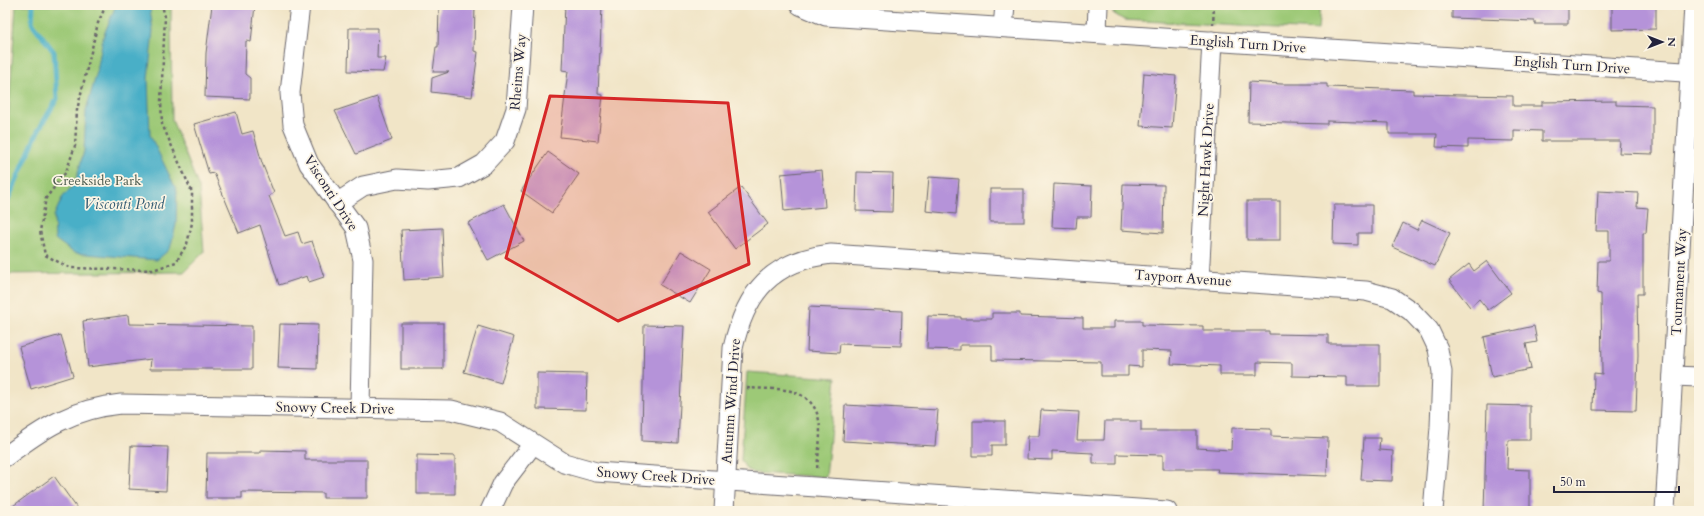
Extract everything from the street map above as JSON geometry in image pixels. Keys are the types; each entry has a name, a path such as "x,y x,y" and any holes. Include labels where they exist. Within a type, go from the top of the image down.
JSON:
{"street":[{"name":"Visconti Drive","path":"300,5 290,93 293,125 309,164 356,228 363,260 360,408"},
{"name":"Rheims Way","path":"337,203 363,186 397,179 428,181 459,178 484,164 505,141 516,109 523,5"},
{"name":"English Turn Drive","path":"800,5 826,16 835,11 922,14 1003,27 1695,73"},
{"path":"1003,27 1005,5"},
{"path":"1097,33 1098,5"},
{"name":"Tournament Way","path":"1665,511 1695,73 1694,5"},
{"name":"Night Hawk Drive","path":"1199,280 1212,41"},
{"name":"Tayport Avenue","path":"754,294 766,280 784,267 816,256 832,254 1366,291 1392,298 1411,311 1429,330 1438,349 1442,372 1440,427 1433,511"},
{"name":"Autumn Wind Drive","path":"724,511 733,348 738,328 746,307 754,294"},
{"path":"1674,376 1699,378"},
{"name":"Snowy Creek Drive","path":"5,457 40,431 62,420 101,406 121,404 451,410 500,422 564,463 596,472 816,487 952,504 1167,511"},
{"path":"490,511 503,483 533,444"}],"path":[{"path":"106,5 98,23 77,110 75,146 66,172 46,198 40,231 45,255 70,268 153,270 176,262 187,244 192,223 192,192 162,124 161,101 166,17 162,5"},
{"path":"731,387 790,391 808,399 818,411 820,427 816,487"}],"highlighted area":[{"path":"550,96 728,103 749,264 618,321 506,258"}],"green space":[{"name":"Creekside Park","path":"16,5 171,5 172,120 199,188 204,252 184,272 5,274 5,166"},
{"path":"1114,5 1320,5 1318,30 1124,20 1113,13"},
{"path":"747,372 836,378 826,477 755,473 746,469 741,460"}],"water":[{"name":"Visconti Pond","path":"116,5 143,5 150,9 153,31 148,79 150,135 177,191 176,225 170,249 157,260 74,253 55,239 54,216 62,198 75,183 84,151 86,110 97,72 103,37"}],"building":[{"path":"212,5 255,5 251,42 246,41 245,74 250,78 250,99 205,97 206,53"},
{"path":"439,5 475,5 474,51 478,52 472,97 431,92 432,78 449,72 433,72 436,47 438,47"},
{"path":"565,5 602,5 598,94 603,95 598,141 560,137 568,71 562,70"},
{"path":"1452,5 1568,5 1568,24 1535,24 1535,21 1452,18"},
{"path":"1612,5 1656,5 1656,29 1612,30"},
{"path":"349,28 378,28 377,58 386,58 383,72 348,71"},
{"path":"1144,73 1176,76 1172,128 1140,126"},
{"path":"1249,82 1327,84 1327,87 1413,90 1413,94 1513,96 1513,106 1542,106 1542,102 1616,101 1616,105 1653,106 1653,154 1619,153 1620,141 1542,141 1542,131 1514,130 1514,141 1468,140 1468,148 1436,147 1437,134 1389,134 1389,123 1327,121 1327,124 1248,122"},
{"path":"377,97 392,140 356,154 335,111"},
{"path":"236,112 242,134 253,131 262,163 274,193 269,196 285,236 298,232 302,244 312,241 324,277 309,282 307,276 279,285 260,225 239,233 214,173 209,174 194,124"},
{"path":"548,152 579,174 552,213 521,191"},
{"path":"822,170 825,207 784,211 781,174"},
{"path":"857,172 893,173 892,212 856,211"},
{"path":"929,177 959,179 956,214 926,211"},
{"path":"1054,184 1092,186 1091,217 1077,217 1076,228 1052,227"},
{"path":"1123,184 1164,185 1163,233 1121,230"},
{"path":"741,187 768,224 735,249 708,212"},
{"path":"990,189 1024,189 1024,222 990,222"},
{"path":"1598,191 1638,193 1637,207 1648,208 1646,233 1643,233 1643,294 1637,294 1638,355 1636,411 1593,410 1594,373 1602,374 1601,294 1597,293 1598,261 1609,261 1609,231 1596,231"},
{"path":"1247,201 1280,201 1280,240 1247,240"},
{"path":"504,204 524,241 488,260 468,223"},
{"path":"1334,205 1372,205 1372,233 1358,233 1358,245 1333,244"},
{"path":"1422,220 1450,233 1435,266 1392,247 1403,223 1417,230"},
{"path":"442,228 444,277 404,280 401,230"},
{"path":"681,251 711,269 690,303 660,285"},
{"path":"1487,261 1511,293 1488,310 1479,299 1470,307 1449,280 1469,264 1474,271"},
{"path":"809,307 902,311 901,346 840,344 839,353 807,351"},
{"path":"992,313 1020,313 1020,316 1083,318 1083,328 1114,328 1114,321 1142,321 1142,325 1203,326 1203,331 1269,331 1269,334 1328,335 1328,344 1380,344 1380,386 1347,386 1347,377 1292,376 1292,363 1257,362 1257,375 1220,375 1220,366 1171,364 1172,351 1142,350 1142,367 1128,366 1128,376 1101,376 1101,362 992,360 992,345 960,345 960,350 927,349 928,316 961,317 961,319 992,319"},
{"path":"128,315 129,324 252,326 252,369 150,369 151,359 88,367 83,321"},
{"path":"401,323 443,323 443,369 401,369"},
{"path":"280,324 318,325 317,369 278,368"},
{"path":"644,325 684,326 678,443 642,441"},
{"path":"478,326 514,337 501,383 464,372"},
{"path":"1534,326 1537,342 1526,344 1531,369 1492,377 1484,337"},
{"path":"61,335 73,376 31,389 19,347"},
{"path":"537,373 587,374 586,410 537,409"},
{"path":"845,405 938,410 935,446 843,441"},
{"path":"1487,405 1530,406 1530,440 1508,440 1507,469 1530,470 1530,511 1484,511"},
{"path":"1041,410 1079,412 1077,440 1104,440 1105,421 1141,421 1141,431 1197,431 1197,448 1231,450 1232,428 1271,429 1271,436 1328,438 1327,476 1217,472 1218,469 1163,469 1163,455 1117,454 1117,464 1093,464 1093,453 1052,451 1052,460 1027,459 1028,436 1039,436"},
{"path":"973,421 1005,421 1005,445 992,445 992,456 973,456"},
{"path":"1364,438 1380,438 1379,450 1393,451 1392,481 1361,480"},
{"path":"131,446 168,447 166,491 129,489"},
{"path":"260,450 305,451 305,460 367,460 367,498 323,498 323,493 242,492 242,498 206,498 207,453 260,453"},
{"path":"417,455 455,456 455,494 417,494"},
{"path":"54,476 79,511 6,511"}],"waterway":[{"path":"5,206 38,131 57,99 54,52 32,23 33,5"}]}
